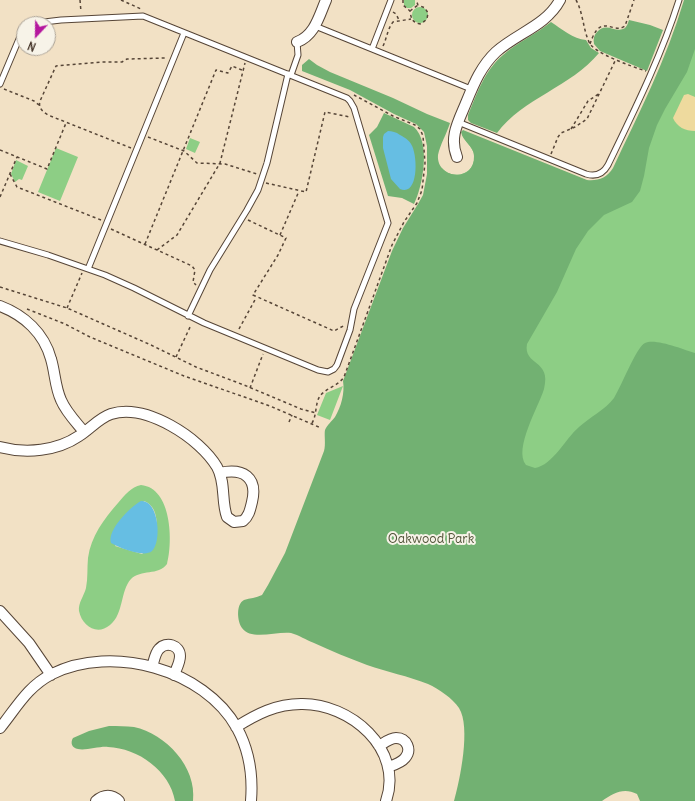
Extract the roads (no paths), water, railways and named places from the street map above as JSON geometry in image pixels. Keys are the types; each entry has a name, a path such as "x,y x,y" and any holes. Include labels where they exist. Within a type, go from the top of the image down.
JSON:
{"street":[{"path":"297,42 308,36 315,26 326,0"},
{"path":"457,157 454,147 454,138 458,122 480,71 496,52 543,20 552,12 560,0"},
{"path":"0,306 23,318 40,335 50,355 59,394 63,404 84,432"},
{"path":"0,447 21,450 49,448 70,441 99,420 112,414 129,412 146,415 170,426 192,440 212,460 220,473 224,488 225,510 227,517 234,522 243,521 249,513 254,496 254,487 252,482 248,476 239,472 231,471 220,473"},
{"path":"0,611 29,643 51,675"},
{"path":"152,667 156,654 160,648 168,645 174,646 178,650 180,658 174,675"},
{"path":"0,728 28,692 51,675 75,666 102,662 132,663 152,667 191,683 224,710 236,726 249,760 252,785 251,801"},
{"path":"236,726 258,714 274,708 295,704 314,704 338,711 356,721 368,732 379,746 388,766 390,784 386,801"},
{"path":"379,746 396,738 408,744 409,751 406,758 400,762 388,766"},
{"path":"96,801 108,795 120,801"}],"lane":[{"path":"372,49 391,0"},
{"path":"458,122 588,175 596,175 603,172 608,165 641,97 679,0"},
{"path":"0,240 86,268 134,288 194,319 318,370 328,372 334,369 337,365 351,325 354,309 388,223 356,117 351,102 347,98 142,16 56,20"},
{"path":"315,26 471,89"},
{"path":"86,268 106,225 184,33"},
{"path":"188,316 216,260 243,217 263,176 290,75 298,55 297,42"},
{"path":"0,86 16,47"}],"water":[{"path":"388,131 396,132 406,139 413,149 416,165 414,181 411,187 406,190 400,189 391,179 383,148 383,137"},
{"path":"141,501 147,502 152,507 157,522 158,531 155,546 152,551 146,553 131,551 111,543 112,532 120,519"}],"park label":[{"name":"Oakwood Park","path":"431,539"}]}
